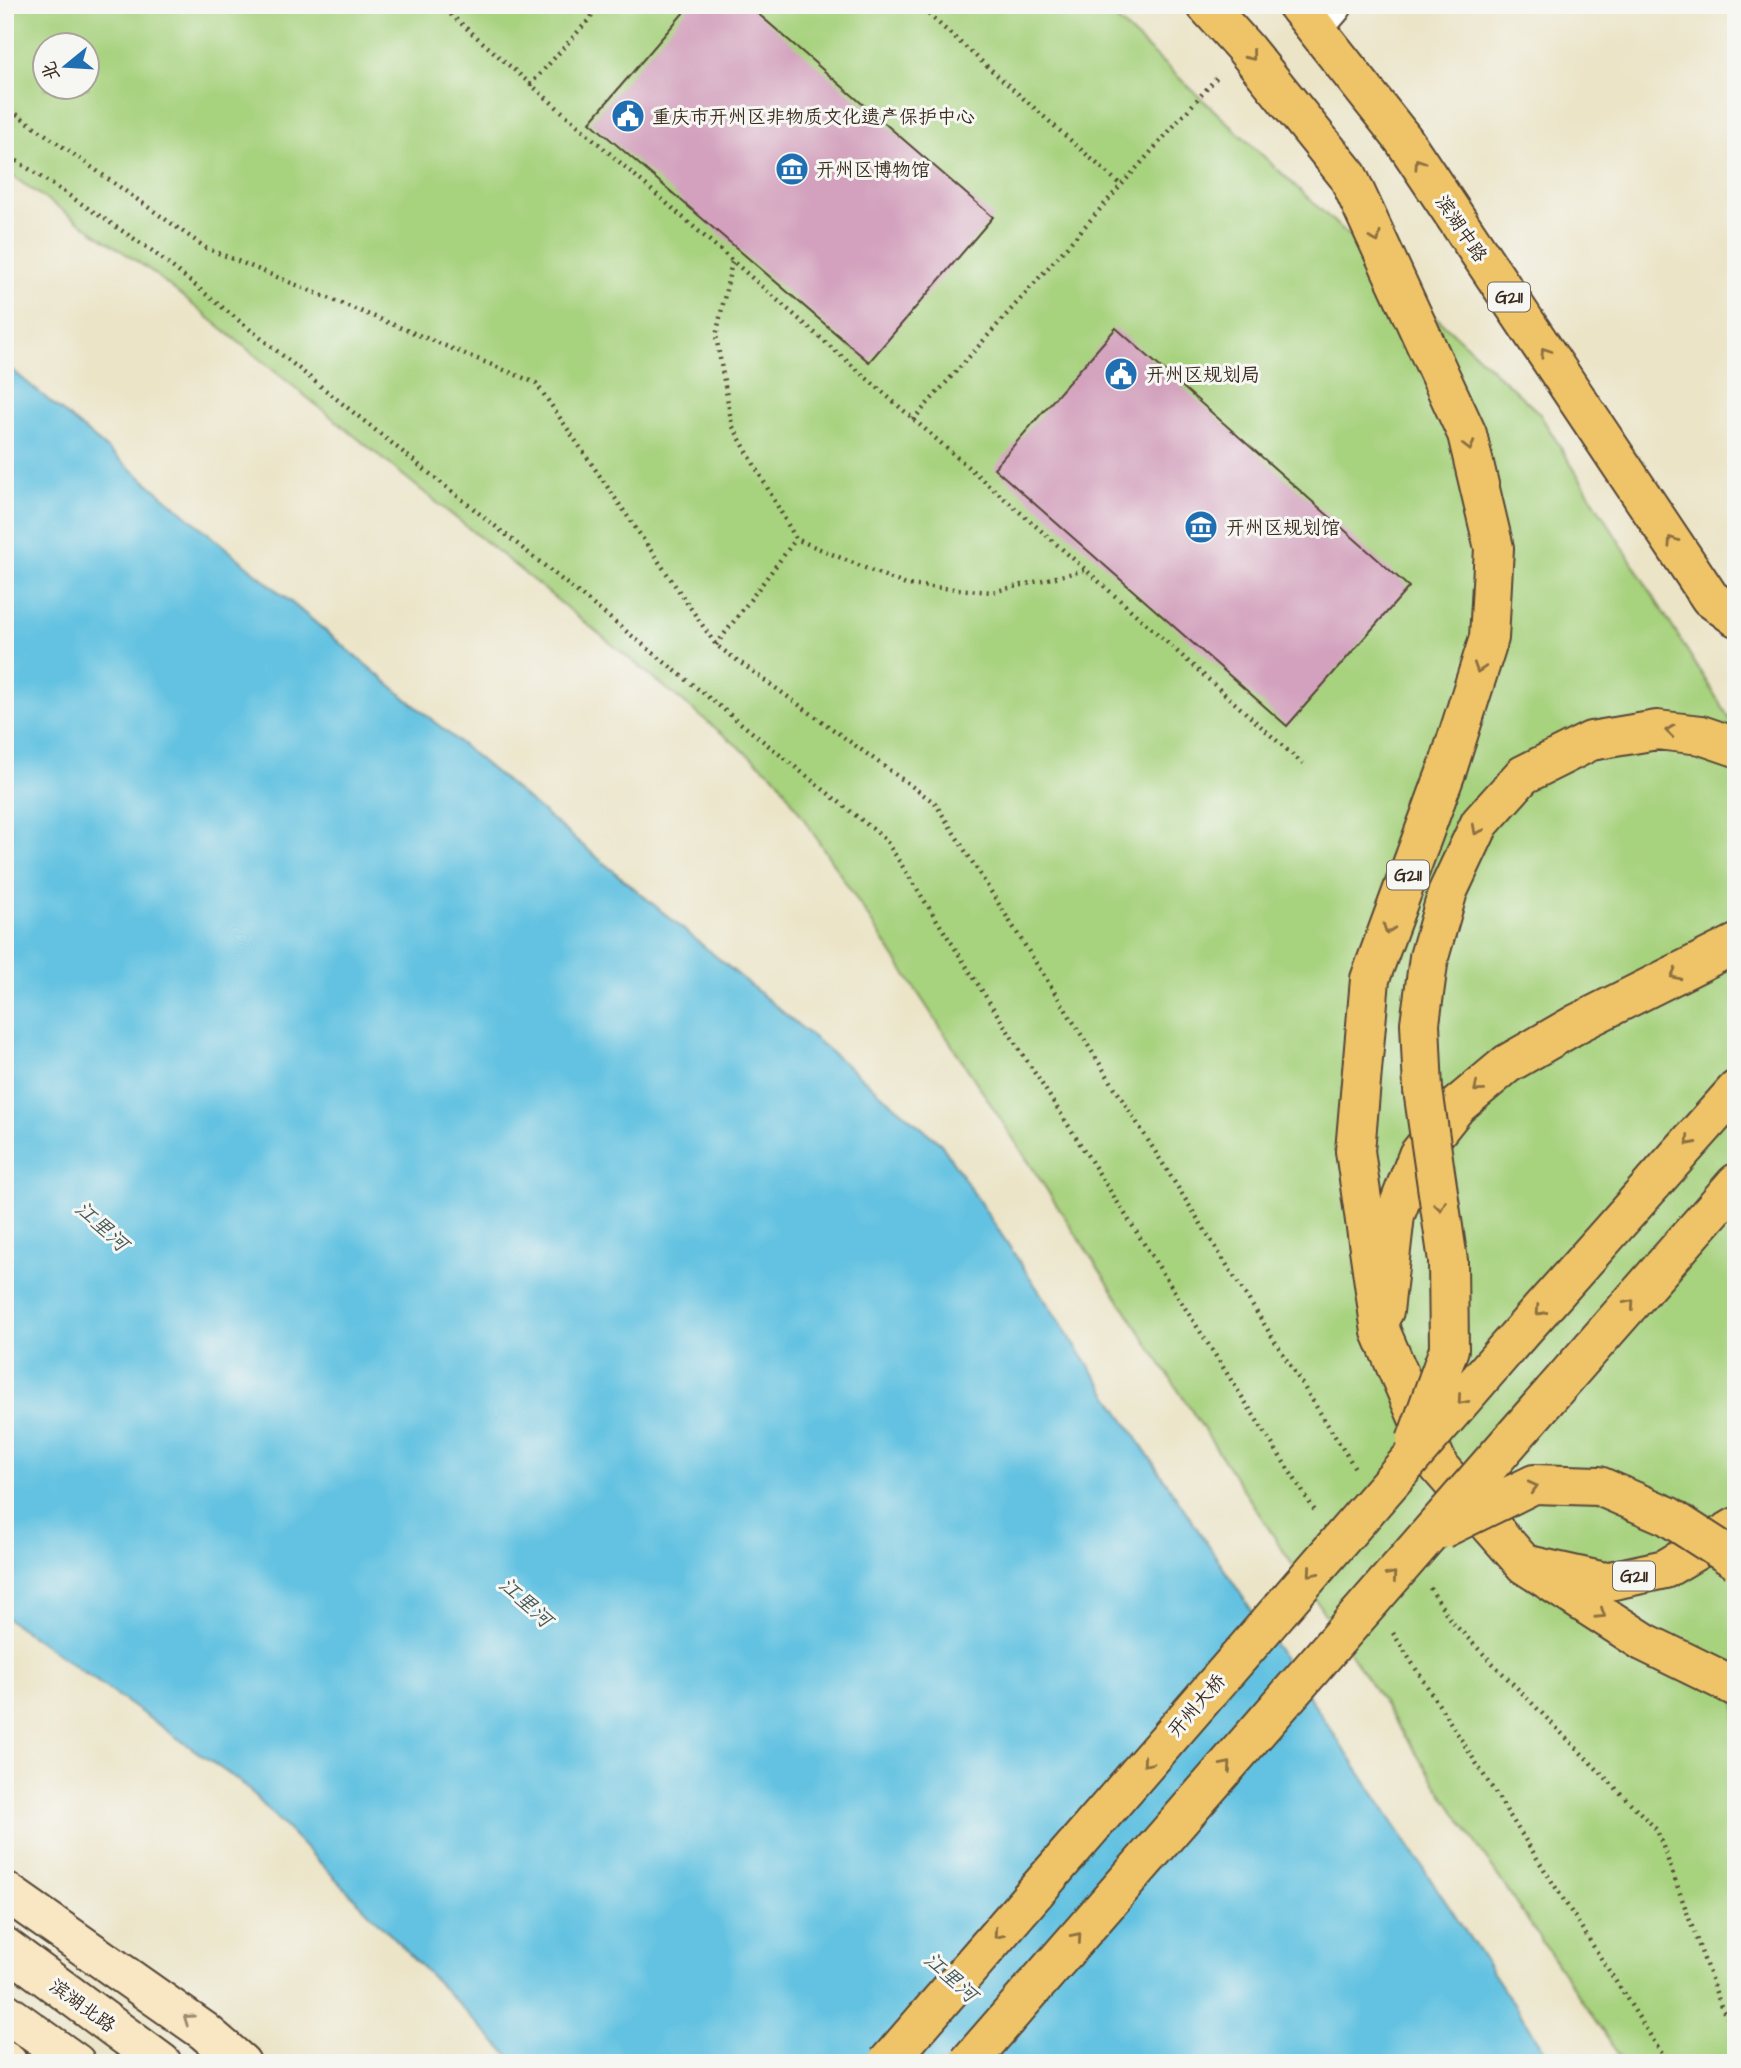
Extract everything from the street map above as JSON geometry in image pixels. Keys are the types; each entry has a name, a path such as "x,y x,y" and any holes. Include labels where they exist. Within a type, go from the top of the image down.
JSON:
{"main road":[{"name":"G211","path":"1206,5 1244,47 1348,176 1467,434 1494,548 1489,638 1447,767 1370,979 1355,1151 1381,1332 1439,1467 1524,1564 1605,1582 1665,1569 1736,1527"},
{"name":"滨湖中路","path":"1315,12 1723,607 1736,641"},
{"path":"1408,1461 1449,1349 1448,1261 1423,1090 1419,1023 1429,957 1448,891 1480,823 1523,775 1591,741 1657,730 1701,735 1736,747"},
{"path":"1381,1332 1395,1215 1419,1155 1457,1106 1507,1064 1578,1023 1736,944"},
{"name":"开州大桥","path":"887,2063 1408,1461 1736,1090"},
{"path":"968,2063 1736,1183"},
{"path":"1427,1536 1534,1484 1599,1486 1668,1516 1736,1560"},
{"path":"1524,1564 1644,1642 1736,1687"},
{"path":"5,1891 204,2031 241,2063"},
{"name":"滨湖北路","path":"5,1947 162,2063"},
{"path":"5,2012 76,2063"}],"path":[{"path":"440,5 1086,570 1303,764"},
{"path":"530,85 602,5"},
{"path":"918,5 1121,185"},
{"path":"913,420 1244,47"},
{"path":"5,106 206,248 536,383 716,645 935,803 1355,1469"},
{"path":"5,153 151,250 886,839 1322,1521"},
{"path":"732,262 716,335 732,425 796,539 906,584 992,592 1086,570"},
{"path":"716,645 796,539"},
{"path":"1429,1586 1451,1621 1657,1830 1722,2009 1736,2031"},
{"path":"1390,1627 1668,2063"}],"green space":[{"path":"5,5 1101,5 1539,413 1736,729 1736,2063 1624,2063 1448,1802 777,778 151,271 5,171"}],"water":[{"name":"江里河","path":"5,364 941,1144 1553,2063 516,2063 243,1784 5,1617"}],"building":[{"name":"开州区博物馆","path":"690,5 748,5 993,217 869,362 590,122"},
{"name":"开州区规划馆","path":"1116,328 1409,587 1287,726 994,468"}],"place":[{"name":"重庆市开州区非物质文化遗产保护中心","path":"628,116"},
{"name":"开州区博物馆","path":"792,169"},
{"name":"开州区规划局","path":"1121,374"},
{"name":"开州区规划馆","path":"1201,527"}]}
